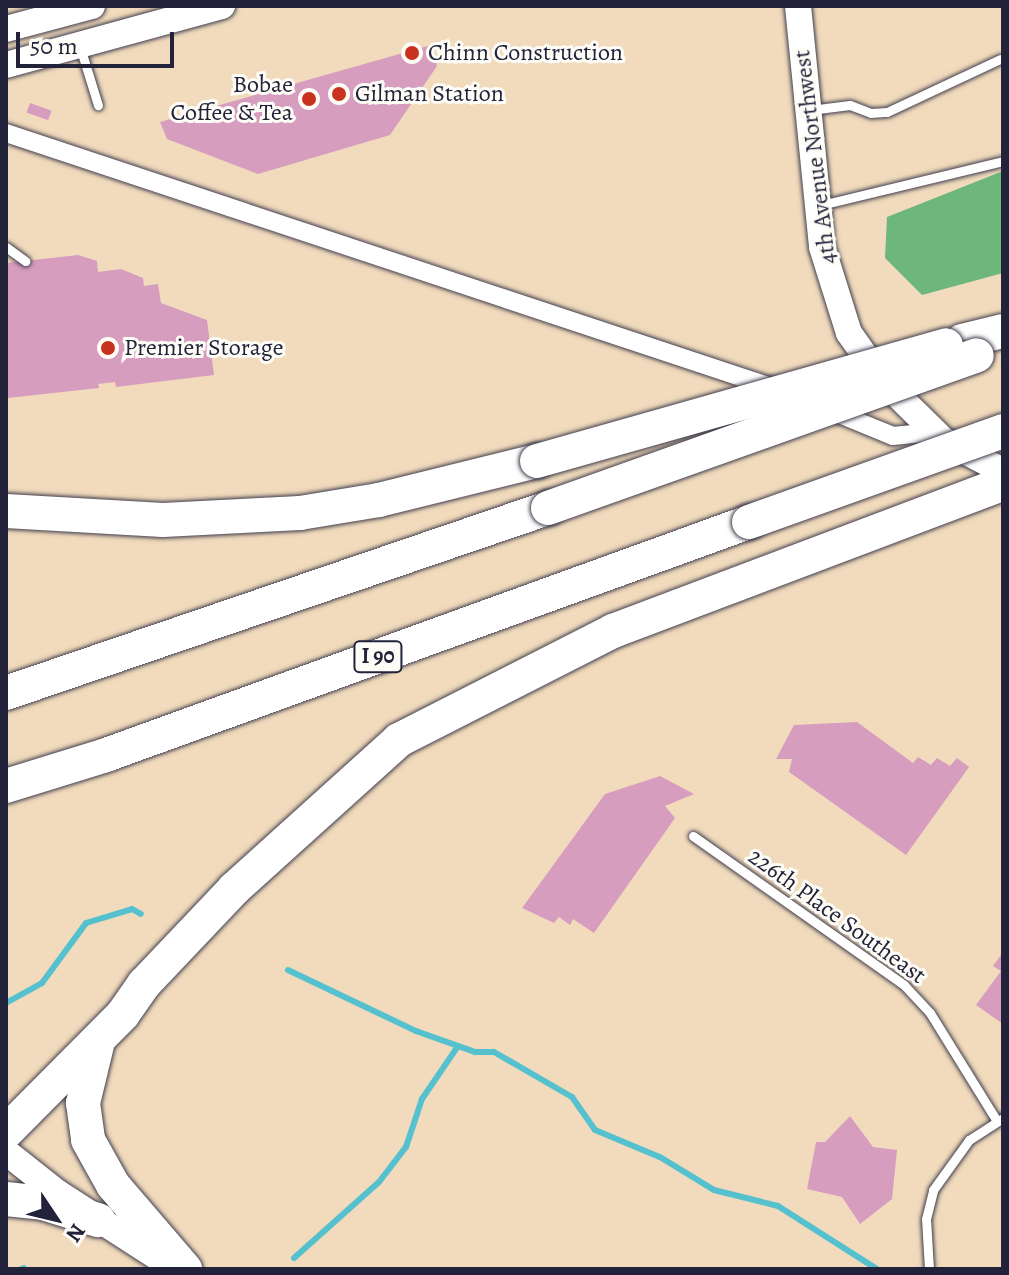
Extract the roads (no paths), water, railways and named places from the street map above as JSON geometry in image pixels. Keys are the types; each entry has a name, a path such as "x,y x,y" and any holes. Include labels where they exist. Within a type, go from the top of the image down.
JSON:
{"highway":[{"path":"6,693 548,508 981,347 1003,331"},
{"path":"6,511 163,520 300,513 379,500 981,347"},
{"name":"I 90","path":"6,786 106,755 1003,431"},
{"path":"6,1132 123,1014 144,984 318,809 399,740 598,637 1003,484"},
{"path":"99,1038 83,1103 88,1140 113,1185 185,1269"},
{"path":"6,1199 43,1203 98,1220"}],"street":[{"path":"6,29 92,6"},
{"path":"6,65 220,6"},
{"name":"4th Avenue Northwest","path":"798,6 806,110 826,265 849,333 883,381 934,432 1003,471"},
{"path":"6,133 710,364 893,436 934,432"},
{"path":"6,1152 98,1220 176,1269"}],"lane":[{"path":"79,45 98,105"},
{"path":"806,110 850,105 871,113 887,112 1000,59"},
{"path":"818,206 1003,161"},
{"path":"6,247 25,261"},
{"name":"226th Place Southeast","path":"693,836 904,985 930,1013 1000,1119"},
{"path":"929,1269 926,1219 933,1190 969,1140 1000,1119"}],"waterway":[{"path":"6,1003 42,983 86,923 132,909 141,914"},
{"path":"288,970 416,1031 475,1052 494,1052 572,1097 595,1130 660,1157 714,1190 778,1206 877,1269"},
{"path":"294,1258 379,1182 406,1147 422,1099 458,1046"}],"place":[{"name":"Chinn Construction","path":"412,53"},
{"name":"Gilman Station","path":"339,94"},
{"name":"Bobae Coffee & Tea","path":"309,99"},
{"name":"Premier Storage","path":"108,348"}]}
